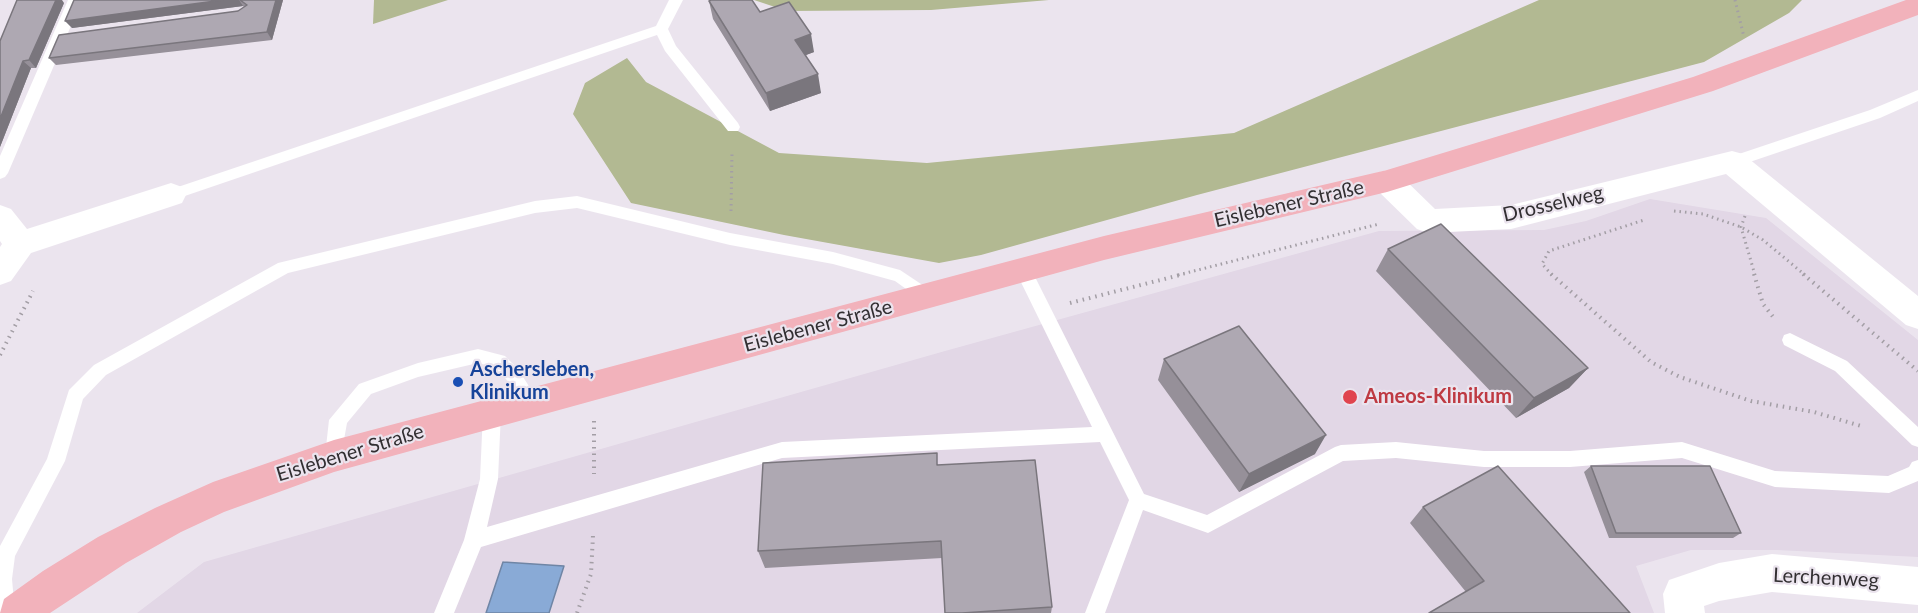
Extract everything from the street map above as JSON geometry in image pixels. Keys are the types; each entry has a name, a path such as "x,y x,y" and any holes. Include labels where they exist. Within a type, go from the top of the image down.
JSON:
{"main road":[{"name":"Eislebener Straße","path":"18,613 66,578 168,520 222,495 334,456 1104,248 1387,181 1752,68 1916,8"}],"street":[{"path":"1732,162 1918,315"},
{"name":"Drosselweg","path":"1428,222 1511,217 1732,162"},
{"path":"1387,181 1428,222"},
{"path":"0,272 20,244 171,195"},
{"path":"0,217 20,244"},
{"name":"Lerchenweg","path":"1685,613 1683,594 1719,582 1772,573 1918,585"}],"lane":[{"path":"0,173 66,37 75,0"},
{"path":"171,195 661,29 676,0"},
{"path":"661,29 670,48 733,127"},
{"name":"Drosselweg","path":"1732,162 1875,114 1918,94"},
{"path":"5,613 2,579 6,554 56,461 75,395 100,370 284,268 535,207 576,201 730,239 833,258 900,276 927,297"},
{"path":"1023,270 1138,500 1208,524 1341,453 1396,450 1495,459 1570,459 1682,450 1775,479 1889,485 1915,473 1918,468"},
{"path":"1790,340 1841,366 1917,438"},
{"path":"334,456 338,420 366,389 418,370 478,356 499,362 512,374 530,402"},
{"path":"444,613 474,540 489,479 492,412"},
{"path":"474,540 782,450 1106,434"},
{"path":"1095,613 1138,500"}],"path":[{"path":"730,239 733,127"},
{"path":"1756,184 1741,227 1763,304 1790,340"},
{"path":"1672,211 1703,214 1741,227 1763,240 1918,371"},
{"path":"1649,218 1549,251 1542,264 1552,276 1651,362 1680,377 1751,401 1814,412 1847,423 1917,438"},
{"path":"1043,309 1374,224 1428,222"},
{"path":"577,613 591,574 594,505 594,385"}],"shaded area":[{"name":"Ameos-Klinikum","path":"1650,199 1766,218 1918,340 1918,557 1777,550 1691,550 1636,566 1654,613 137,613 204,562 945,351 1379,231 1544,230 1586,221"}],"green space":[{"path":"374,0 448,0 373,24"},
{"path":"754,0 1049,0 931,10 787,11"},
{"path":"1539,0 1802,0 1789,13 1704,62 1197,195 981,255 939,263 784,235 631,203 573,114 585,83 627,58 646,82 779,153 927,163 1234,133"}],"water":[{"path":"503,562 564,566 549,613 486,613"}],"building":[{"path":"17,0 56,0 29,60 23,61 0,119 0,41"},
{"path":"74,0 223,0 65,21"},
{"path":"240,0 276,0 267,32 49,58 59,35 238,11 247,5"},
{"path":"752,0 760,12 789,2 811,34 795,40 818,74 766,93 709,1"},
{"path":"1441,224 1588,368 1534,398 1388,249"},
{"path":"1239,326 1326,435 1249,474 1164,359"},
{"path":"937,453 937,465 1035,460 1052,607 945,613 941,541 758,551 763,463"},
{"path":"1498,466 1630,613 1429,613 1484,581 1423,507"},
{"path":"1591,466 1710,466 1741,533 1616,533"}],"place":[{"name":"Aschersleben, Klinikum","path":"458,382"},
{"name":"Ameos-Klinikum","path":"1350,397"}]}
